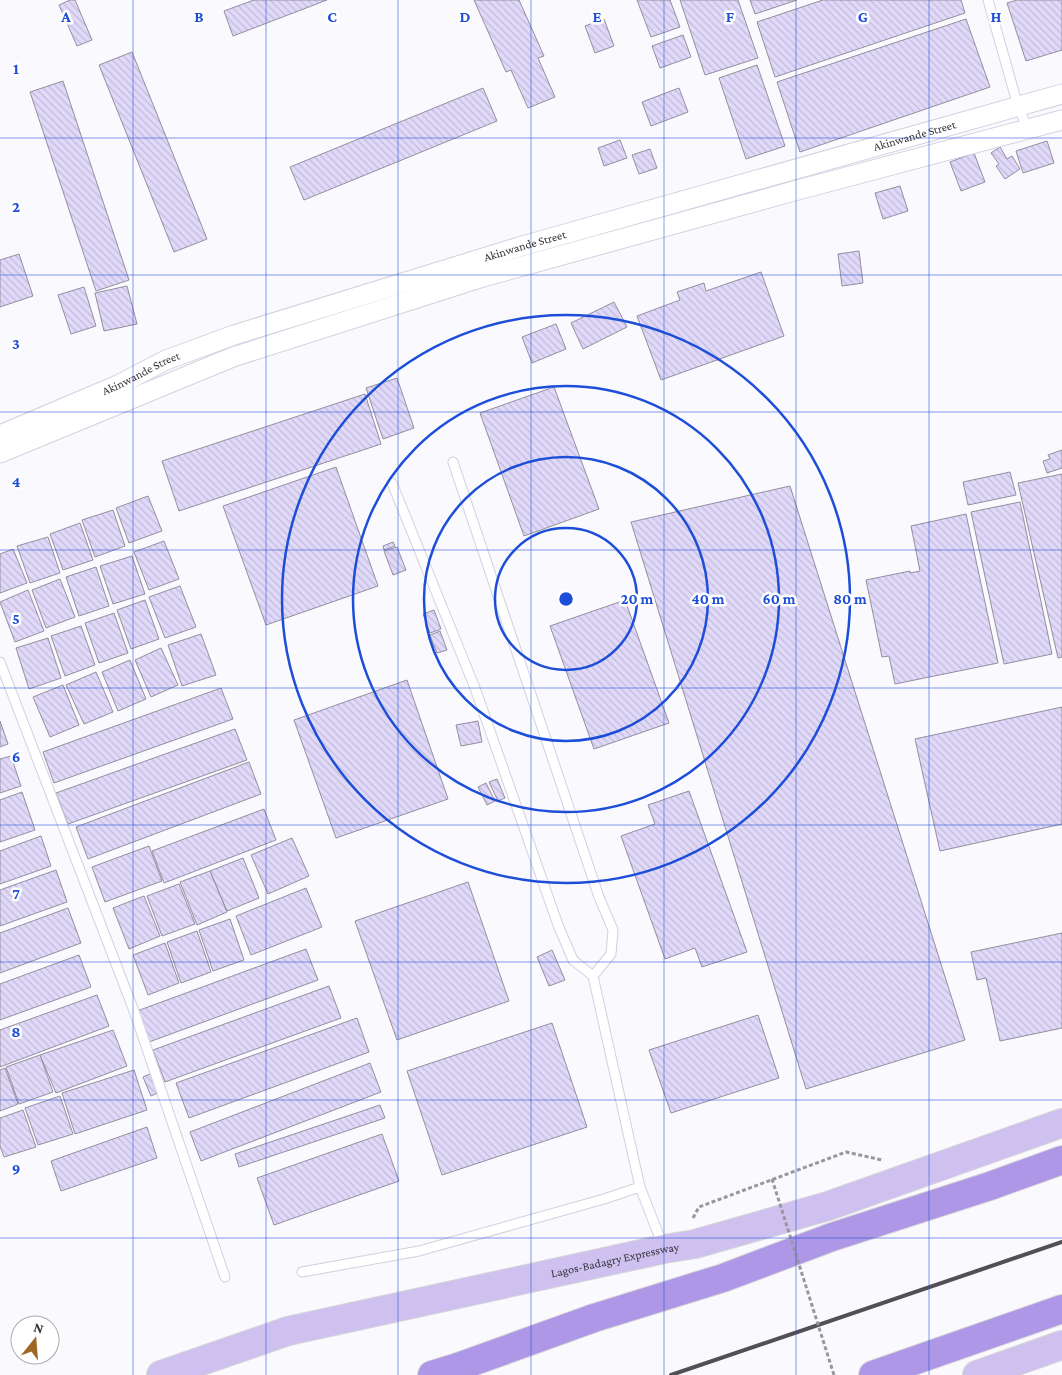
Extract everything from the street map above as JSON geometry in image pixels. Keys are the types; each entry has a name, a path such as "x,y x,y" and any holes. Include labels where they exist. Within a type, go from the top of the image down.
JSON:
{"highway":[{"path":"432,1375 594,1318 723,1278 832,1237 990,1186 1062,1160"},
{"path":"873,1375 1062,1309"}],"main road":[{"name":"Lagos-Badagry Expressway","path":"161,1375 288,1331 664,1248 695,1244 828,1206 1062,1123"},
{"path":"977,1375 1062,1345"}],"street":[{"name":"Akinwande Street","path":"0,435 118,385 166,360 234,335 519,247 1062,94"},
{"name":"Akinwande Street","path":"0,453 234,357 483,277 794,191 1062,120"}],"lane":[{"path":"988,0 1018,106 1028,130"},
{"path":"453,462 599,898 613,930 611,954 593,976"},
{"path":"392,483 474,688 558,925 573,960 593,976 640,1187 664,1248"},
{"path":"0,662 134,1011 225,1277"},
{"path":"302,1272 419,1251 604,1199 640,1187"}],"path":[{"path":"698,1208 846,1152"},
{"path":"772,1179 834,1375"}],"building":[{"path":"75,0 92,40 77,46 59,5"},
{"path":"254,0 327,0 233,36 224,11"},
{"path":"474,0 519,0 544,56 538,58 555,97 528,108 511,70 506,72"},
{"path":"637,0 670,0 680,27 651,37"},
{"path":"680,0 738,0 758,58 705,75"},
{"path":"750,0 797,0 755,14"},
{"path":"823,0 961,0 965,13 775,77 757,22"},
{"path":"1017,0 1062,0 1062,50 1026,61 1007,3"},
{"path":"604,19 614,46 595,53 585,26"},
{"path":"966,19 990,87 800,152 777,82"},
{"path":"683,35 691,57 660,68 652,46"},
{"path":"132,52 207,239 174,252 99,65"},
{"path":"757,65 785,146 746,159 719,78"},
{"path":"63,81 129,280 96,291 30,92"},
{"path":"483,88 497,121 304,200 290,167"},
{"path":"679,88 688,112 651,126 642,102"},
{"path":"620,140 627,158 604,166 598,148"},
{"path":"1047,141 1054,163 1023,173 1016,151"},
{"path":"1000,147 1007,159 1012,156 1020,169 1005,179 996,166 999,164 991,153"},
{"path":"650,149 657,168 639,174 632,155"},
{"path":"974,153 985,182 961,191 950,162"},
{"path":"900,186 908,211 883,219 875,193"},
{"path":"859,251 863,283 842,286 838,254"},
{"path":"19,254 33,296 0,307 0,260"},
{"path":"761,272 784,336 661,380 637,316 680,300 677,292 704,283 706,291"},
{"path":"127,286 137,324 104,331 95,293"},
{"path":"84,287 96,326 71,334 58,295"},
{"path":"614,302 627,327 583,349 571,323"},
{"path":"556,324 566,349 532,363 522,337"},
{"path":"397,378 414,428 383,439 366,388"},
{"path":"554,387 599,509 524,536 480,413"},
{"path":"365,394 381,444 179,511 162,461"},
{"path":"1062,450 1062,468 1047,473 1043,461 1050,459 1048,455"},
{"path":"336,467 378,586 266,625 223,506"},
{"path":"1010,472 1016,495 968,505 963,482"},
{"path":"1062,474 1062,657 1058,658 1018,483"},
{"path":"790,486 965,1040 806,1089 631,522"},
{"path":"148,496 162,531 129,543 116,508"},
{"path":"1020,502 1052,654 1004,664 971,512"},
{"path":"113,510 125,546 95,557 82,520"},
{"path":"966,514 998,663 895,684 889,656 882,657 866,580 910,571 910,573 920,571 911,526"},
{"path":"80,523 93,560 63,570 50,534"},
{"path":"48,537 60,573 30,583 17,546"},
{"path":"164,541 179,579 149,590 134,552"},
{"path":"393,542 395,546 384,550 383,546"},
{"path":"397,547 406,570 393,575 384,551"},
{"path":"13,549 27,583 0,593 0,554"},
{"path":"132,556 145,594 113,604 100,566"},
{"path":"96,567 109,606 79,616 66,577"},
{"path":"60,579 75,617 46,628 32,590"},
{"path":"180,586 196,627 165,638 149,597"},
{"path":"28,590 44,631 15,642 0,602"},
{"path":"145,600 159,639 131,649 117,610"},
{"path":"625,600 669,723 594,749 550,626"},
{"path":"434,610 441,629 430,633 423,614"},
{"path":"114,613 128,653 99,663 85,623"},
{"path":"81,626 95,665 65,676 51,636"},
{"path":"440,631 447,650 437,653 430,635"},
{"path":"201,634 216,675 182,686 168,645"},
{"path":"48,638 61,678 29,689 16,648"},
{"path":"161,648 178,685 151,697 135,660"},
{"path":"130,660 146,699 118,711 102,672"},
{"path":"96,672 113,712 84,724 66,685"},
{"path":"407,680 448,799 336,838 294,720"},
{"path":"63,685 79,725 50,737 33,697"},
{"path":"221,688 233,719 54,783 43,752"},
{"path":"1062,707 1062,824 940,851 915,739"},
{"path":"0,721 8,744 0,747"},
{"path":"478,721 482,742 461,746 456,725"},
{"path":"235,729 247,760 68,824 56,793"},
{"path":"11,756 21,786 0,793 0,759"},
{"path":"249,762 261,794 88,859 76,827"},
{"path":"497,779 505,798 498,801 489,782"},
{"path":"486,783 495,801 487,805 478,787"},
{"path":"689,791 747,952 702,967 695,948 665,959 621,836 655,824 648,805"},
{"path":"22,792 35,830 0,842 0,800"},
{"path":"264,809 276,840 164,883 152,851"},
{"path":"41,836 51,866 0,884 0,851"},
{"path":"292,838 309,876 268,894 251,855"},
{"path":"149,846 162,881 105,902 92,867"},
{"path":"243,858 259,898 227,911 210,871"},
{"path":"56,870 67,902 0,926 0,890"},
{"path":"210,871 227,912 197,925 180,882"},
{"path":"468,882 509,1001 397,1040 355,921"},
{"path":"179,884 195,924 162,936 147,896"},
{"path":"306,888 322,927 251,955 236,916"},
{"path":"144,896 160,936 129,949 113,908"},
{"path":"68,908 81,943 0,973 0,933"},
{"path":"230,919 244,960 213,971 199,930"},
{"path":"197,931 211,972 181,983 167,942"},
{"path":"1062,933 1062,1028 1000,1041 986,978 977,980 971,952"},
{"path":"165,943 179,983 148,995 133,955"},
{"path":"306,949 318,980 149,1042 137,1011"},
{"path":"552,950 565,980 549,986 537,957"},
{"path":"79,955 91,987 0,1020 0,984"},
{"path":"329,986 341,1018 165,1082 153,1050"},
{"path":"97,995 109,1026 0,1067 0,1030"},
{"path":"758,1015 779,1078 671,1113 649,1050"},
{"path":"357,1018 369,1052 189,1118 176,1083"},
{"path":"552,1023 587,1127 442,1175 407,1071"},
{"path":"113,1030 127,1066 56,1093 40,1055"},
{"path":"40,1055 53,1092 19,1104 6,1067"},
{"path":"370,1063 381,1092 201,1161 190,1132"},
{"path":"5,1068 18,1104 0,1111 0,1070"},
{"path":"134,1070 147,1110 75,1134 62,1093"},
{"path":"152,1073 160,1092 151,1096 143,1077"},
{"path":"60,1096 73,1134 38,1145 25,1108"},
{"path":"380,1105 385,1118 239,1167 235,1154"},
{"path":"23,1110 36,1147 4,1157 0,1146 0,1118"},
{"path":"147,1127 157,1158 61,1191 51,1161"},
{"path":"382,1134 399,1181 274,1225 257,1178"}],"railway":[{"path":"671,1375 1062,1242"}]}
